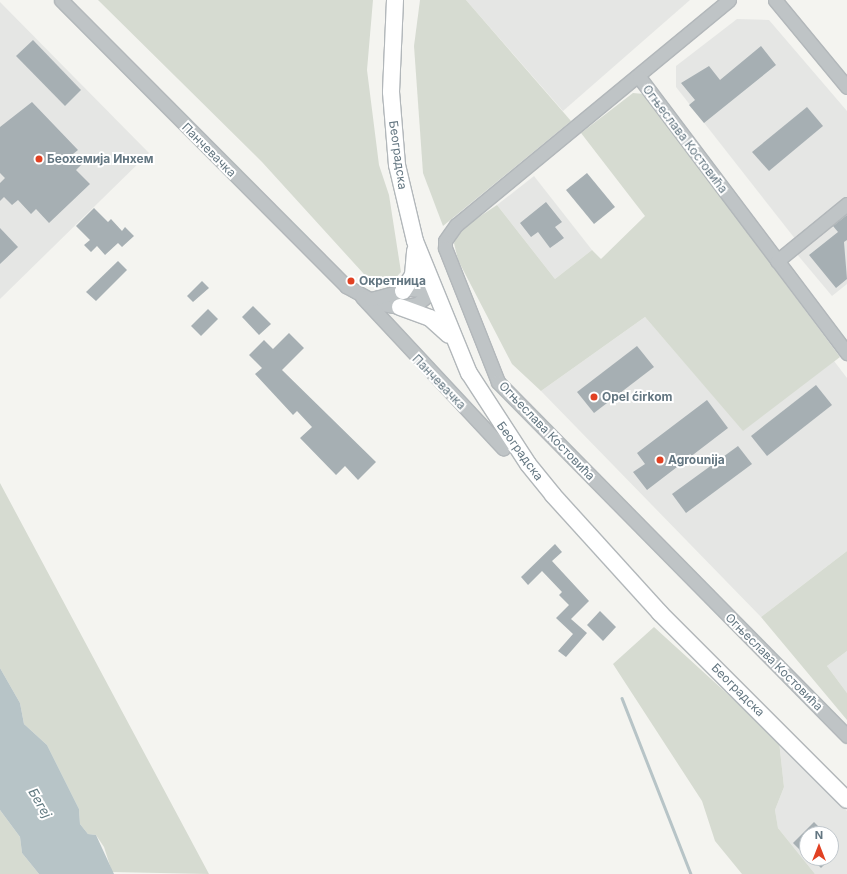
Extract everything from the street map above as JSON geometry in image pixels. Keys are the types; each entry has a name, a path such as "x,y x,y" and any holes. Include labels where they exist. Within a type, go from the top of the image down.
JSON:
{"main road":[{"name":"Београдска","path":"395,0 390,73 393,125 397,165 415,241 433,291 454,340 496,417 553,495 660,613 847,800"},
{"path":"403,291 413,275 415,241"},
{"path":"400,307 430,318 454,340"}],"street":[{"name":"Панчевачка","path":"61,0 324,266 365,297 405,347 503,448"},
{"name":"Огњеслава Костовића","path":"729,0 639,77 456,225 445,241 446,255 498,382 847,736"},
{"path":"775,0 847,87"},
{"name":"Огњеслава Костовића","path":"639,77 847,353"},
{"path":"777,261 847,204"},
{"path":"365,297 403,291 433,291"},
{"path":"365,297 400,307 422,301 433,291"}],"shaded area":[{"path":"98,0 373,0 367,70 379,165 389,195 401,272 391,283 373,284 262,162"},
{"path":"420,0 466,0 571,121 443,226 423,173 414,46"},
{"path":"466,0 690,0 563,111"},
{"path":"0,2 149,153 0,299"},
{"path":"737,19 769,20 847,111 847,199 796,240 676,87 676,66"},
{"path":"633,93 644,94 840,357 743,431 645,317 541,391 512,364 458,260 454,243 461,229 497,205 555,279 592,250 601,259 645,216 581,133"},
{"path":"534,176 592,250 555,279 497,205"},
{"path":"847,212 847,284 832,296 796,253"},
{"path":"645,317 743,430 834,361 847,378 847,551 761,617 541,391"},
{"path":"0,483 209,874 112,872 104,847 96,835 88,834 80,824 79,809 47,745 24,724 20,703 0,668"},
{"path":"847,551 847,651 827,666 847,693 847,720 761,617"},
{"path":"654,627 779,741 784,787 775,810 778,828 799,854 799,866 809,866 815,874 742,874 715,841 702,801 613,664"},
{"path":"847,651 847,693 827,666"},
{"path":"779,741 847,811 847,874 815,874 809,866 839,866 839,826 799,826 799,854 778,828 775,810 784,787"},
{"path":"0,810 20,837 22,853 39,874 0,874"}],"water":[{"name":"Бегеј","path":"0,668 20,703 24,724 47,745 79,809 80,824 88,834 96,835 114,874 39,874 22,853 20,837 0,810"}],"building":[{"path":"33,40 81,90 65,106 16,56"},
{"path":"761,46 776,65 704,123 689,105 695,100 681,83 709,66 720,80"},
{"name":"Беохемија Инхем","path":"32,102 78,150 73,154 82,164 76,170 90,184 49,223 36,209 31,214 18,200 12,205 4,197 0,201 0,183 5,178 0,173 0,127"},
{"path":"807,107 823,126 769,171 752,152"},
{"path":"587,173 615,207 594,224 566,190"},
{"path":"546,202 562,222 555,227 564,238 550,248 538,232 531,237 520,223"},
{"path":"94,208 108,222 111,219 122,231 125,227 134,236 122,247 118,243 105,255 97,246 91,252 84,245 90,240 76,226"},
{"path":"847,215 847,240 844,242 847,279 836,288 809,255 838,232 833,226"},
{"path":"0,228 18,247 0,264"},
{"path":"118,261 127,270 96,301 86,292"},
{"path":"202,281 209,288 193,302 187,296"},
{"path":"253,306 271,324 259,335 242,317"},
{"path":"208,309 218,319 201,336 191,326"},
{"path":"289,333 304,348 282,370 376,462 358,480 345,466 336,475 300,438 312,427 297,411 293,415 255,374 262,368 249,355 264,340 273,349"},
{"path":"637,346 654,367 594,413 577,392"},
{"path":"816,385 832,405 767,456 751,436"},
{"path":"707,400 728,428 647,490 633,472 645,464 637,453"},
{"path":"738,446 752,464 686,513 672,494"},
{"path":"555,544 562,552 552,561 589,601 571,619 587,633 566,657 558,651 573,634 556,618 569,605 559,595 562,592 542,571 528,585 521,577"},
{"path":"600,611 616,627 603,641 587,625"},
{"path":"814,822 818,826 810,826"},
{"path":"799,837 799,849 793,843"}],"waterway":[{"path":"622,698 691,874"}],"place":[{"name":"Беохемија Инхем","path":"39,159"},
{"name":"Окретница","path":"351,281"},
{"name":"Opel ćirkom","path":"594,397"},
{"name":"Agrounija","path":"660,460"}]}
